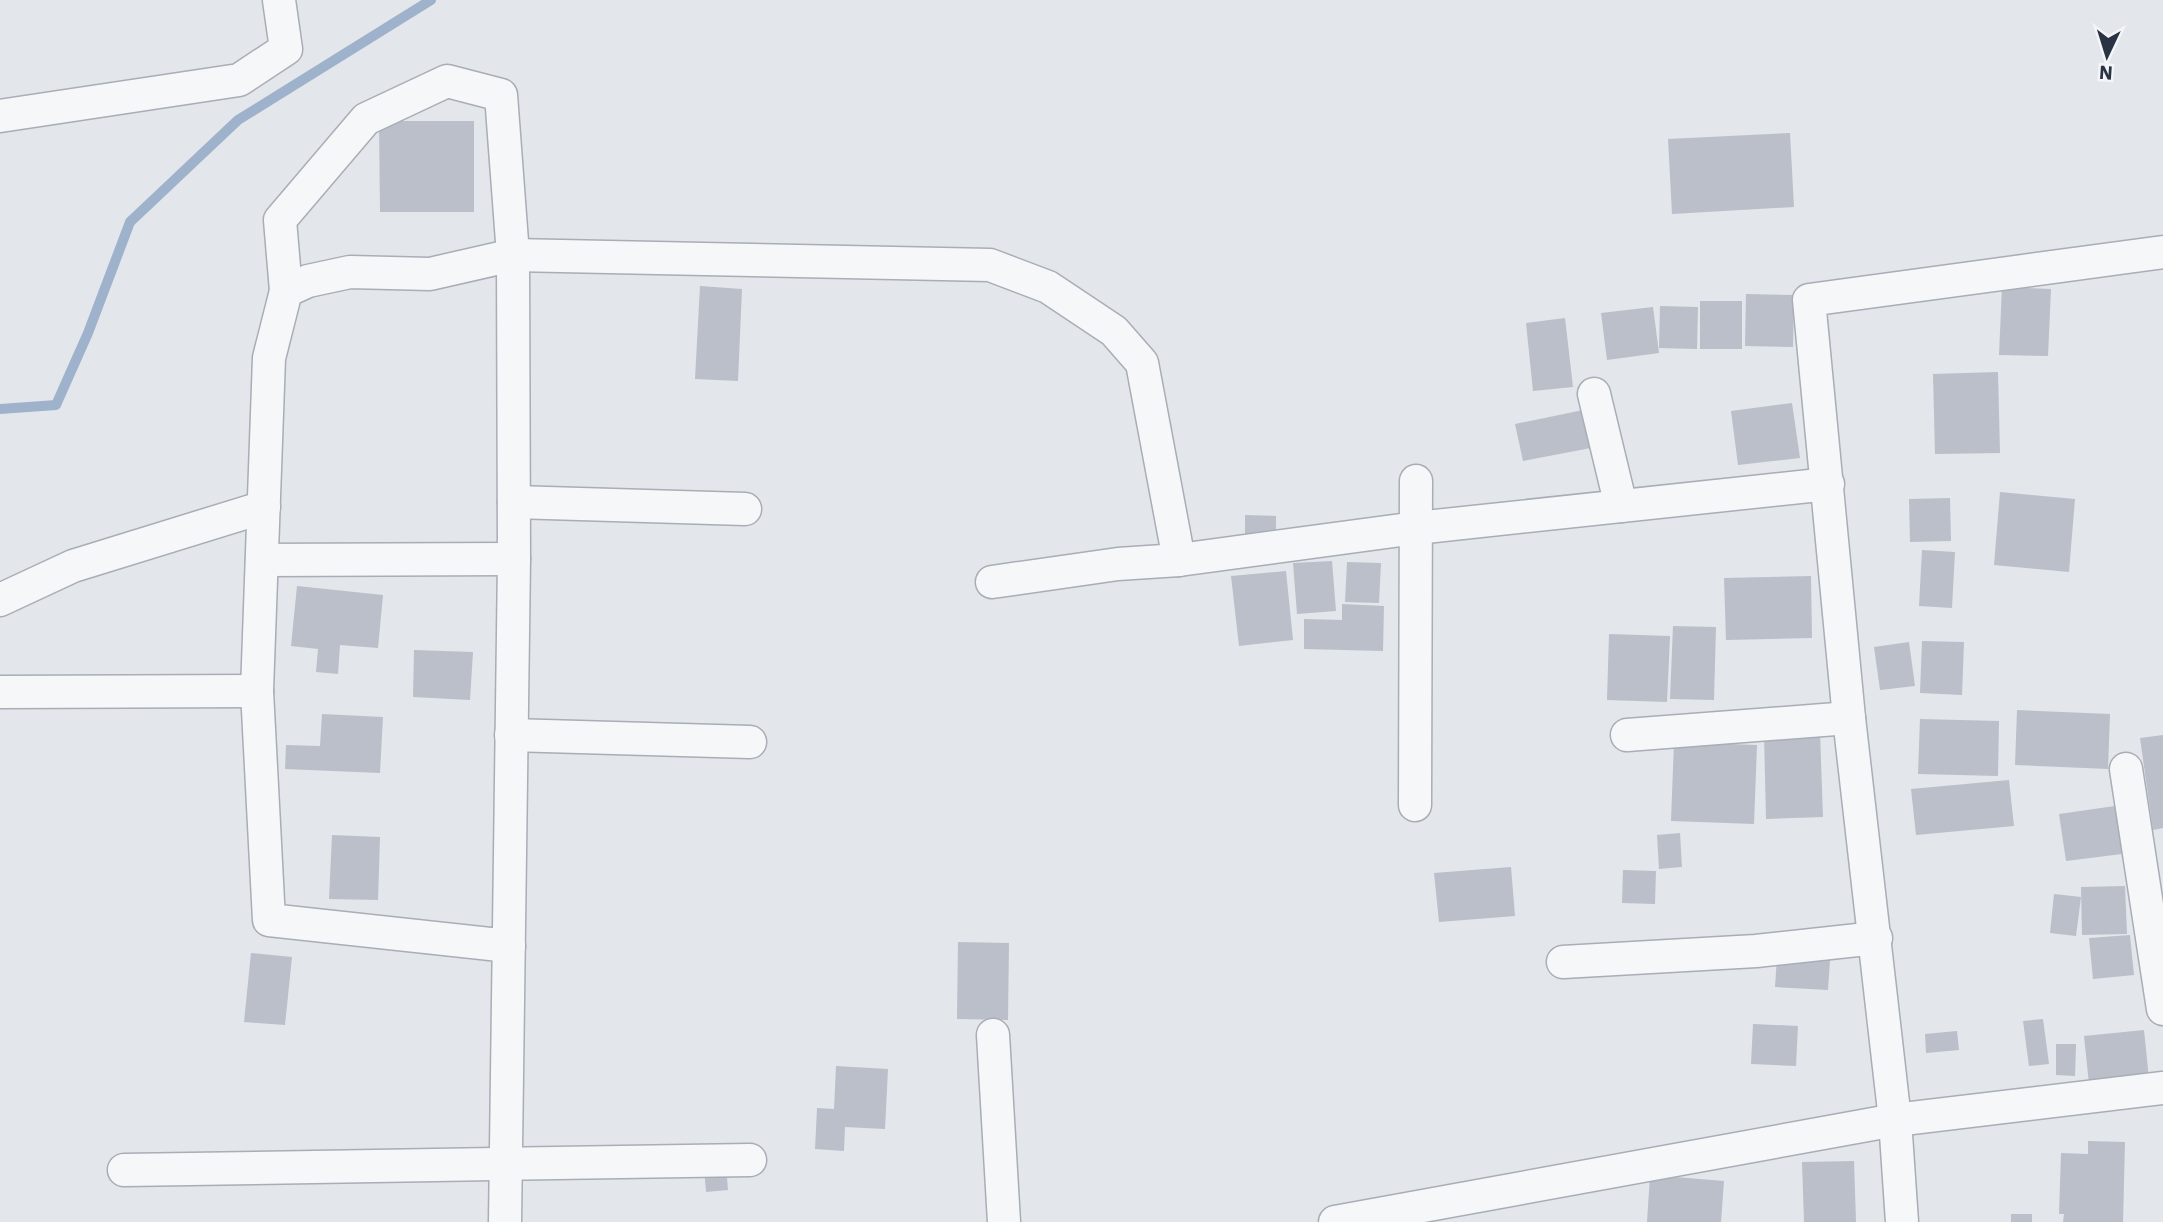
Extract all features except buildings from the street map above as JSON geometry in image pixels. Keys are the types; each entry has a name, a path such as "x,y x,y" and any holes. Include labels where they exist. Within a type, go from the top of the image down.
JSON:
{"street":[{"path":"0,116 239,80 286,49 279,0"},
{"path":"505,1222 509,946 511,735 514,559 513,255 501,95 447,81 366,119 280,220 286,291 269,358 257,691 269,920 509,946"},
{"path":"1902,1222 1895,1120 1849,718 1809,300 2163,252"},
{"path":"286,291 307,281 350,272 430,274 513,255 990,265 1048,286 1114,331 1142,363 1179,561"},
{"path":"1594,394 1621,506"},
{"path":"1415,805 1416,481"},
{"path":"992,582 1118,564 1179,561 1416,528 1828,484"},
{"path":"514,502 745,509"},
{"path":"0,600 73,566 264,507"},
{"path":"262,560 514,559"},
{"path":"0,692 257,691"},
{"path":"1627,735 1849,718"},
{"path":"511,735 750,742"},
{"path":"2126,769 2163,1009"},
{"path":"1563,962 1756,950 1876,938"},
{"path":"993,1035 1004,1222"},
{"path":"1335,1222 1895,1120 2163,1088"},
{"path":"124,1170 750,1160"}],"waterway":[{"path":"0,409 56,405 88,333 130,222 238,120 431,0"}]}
